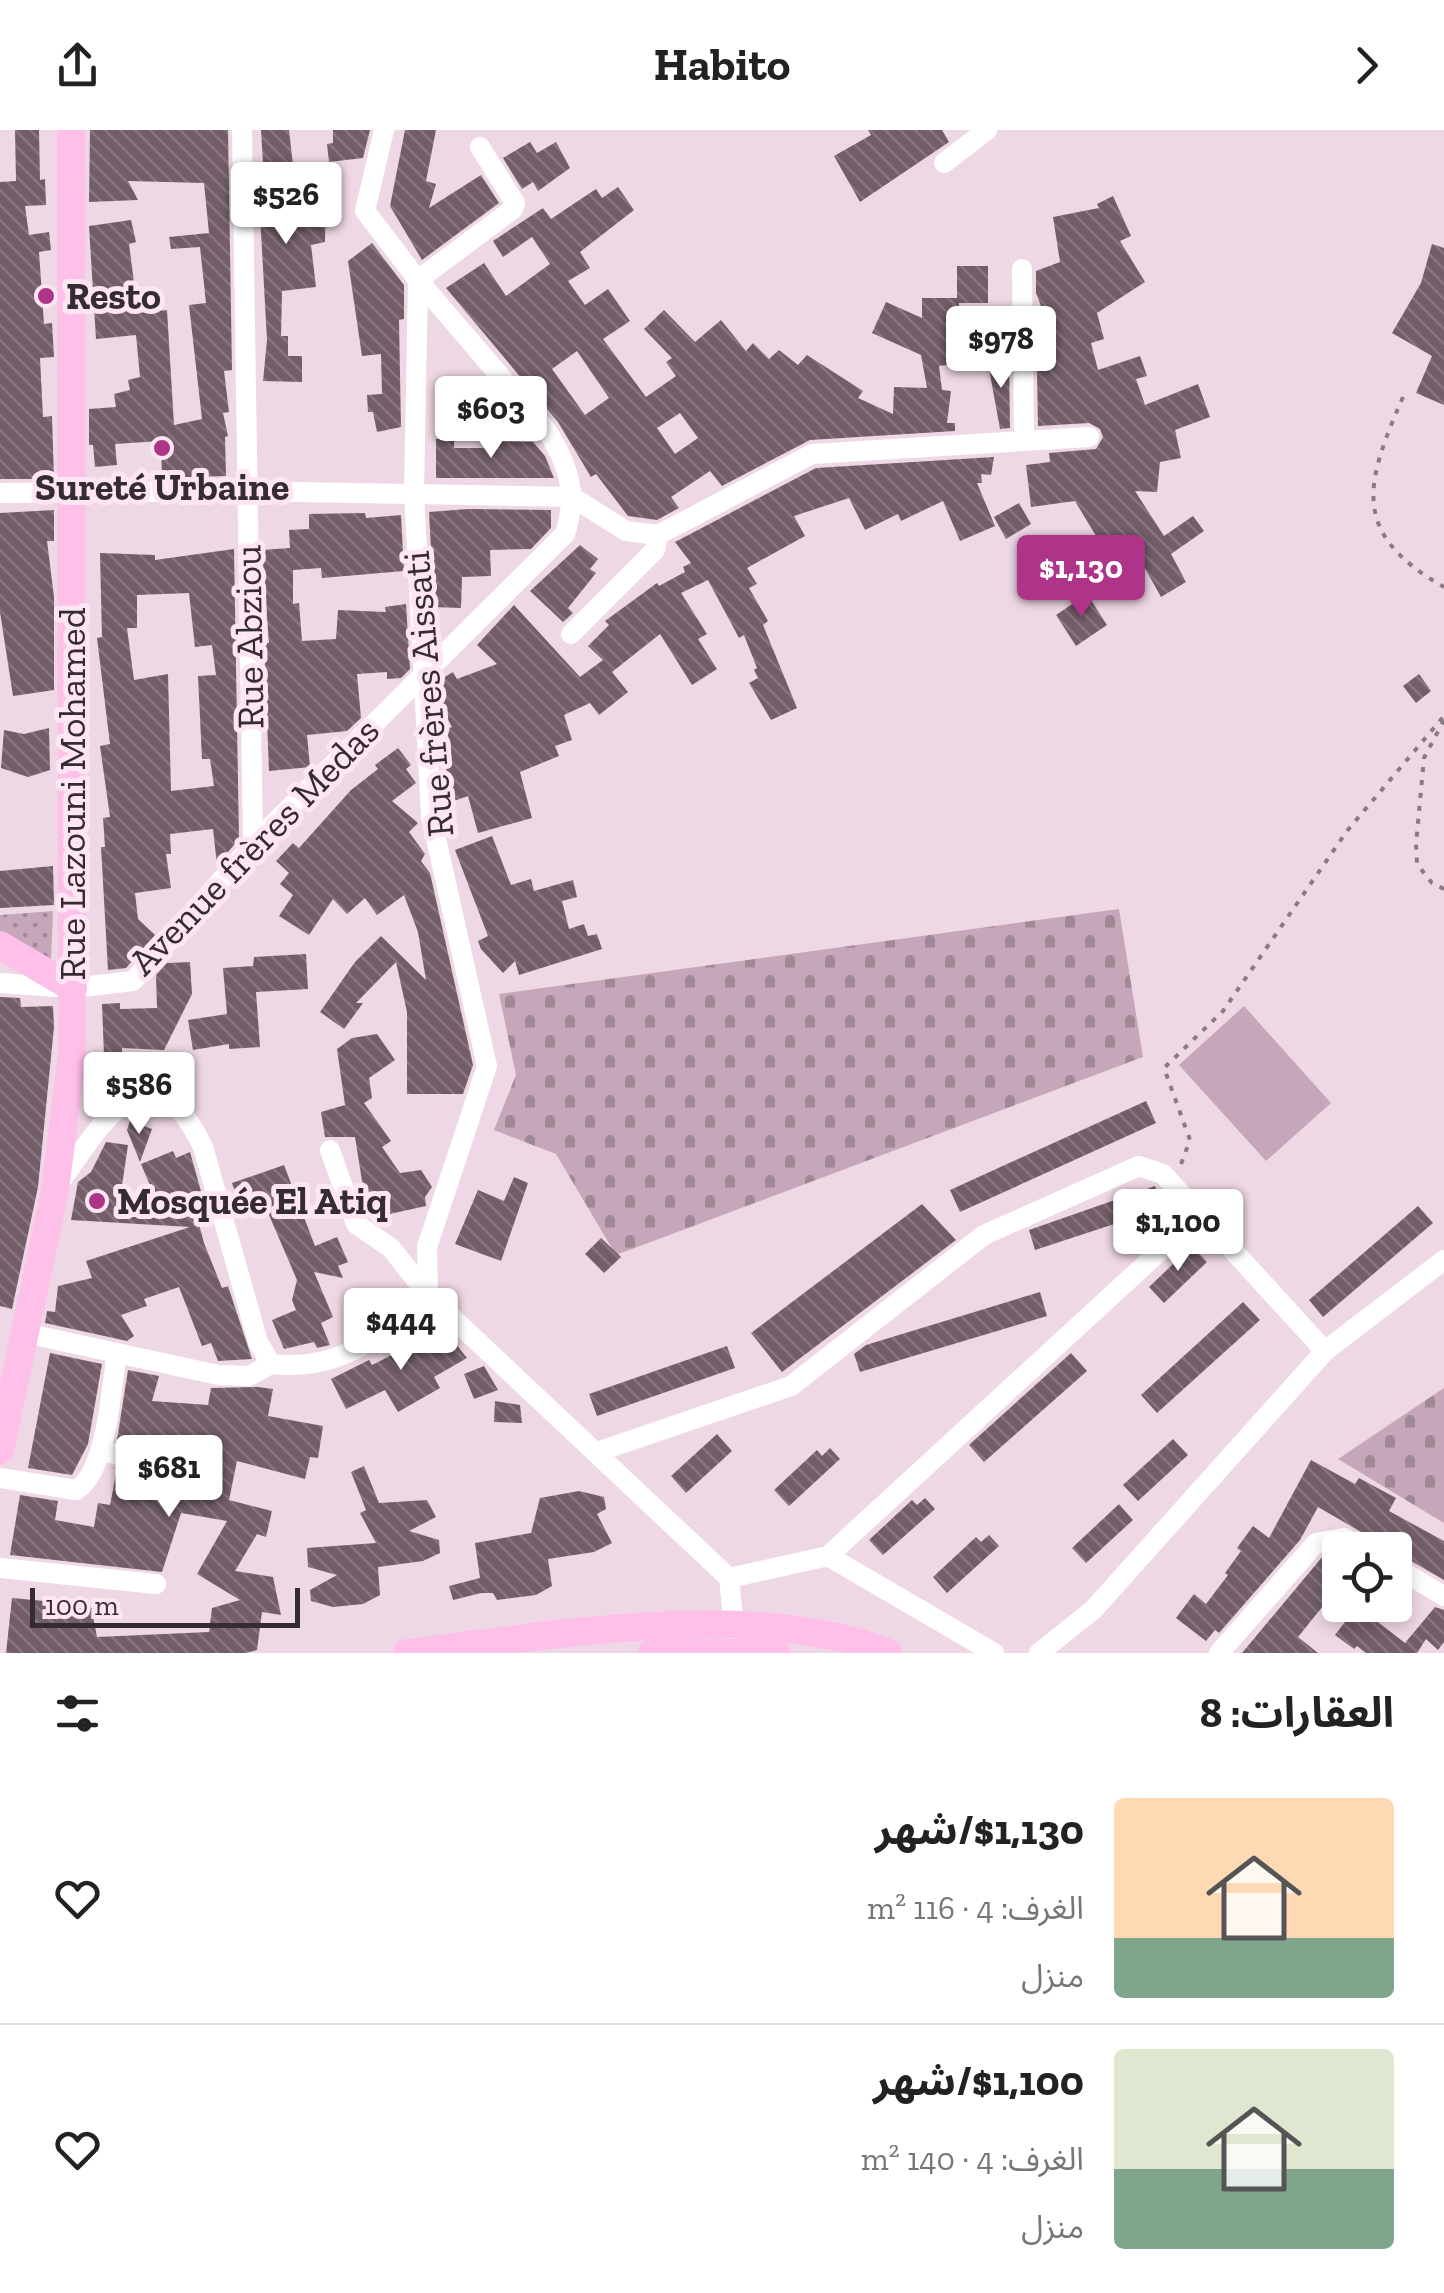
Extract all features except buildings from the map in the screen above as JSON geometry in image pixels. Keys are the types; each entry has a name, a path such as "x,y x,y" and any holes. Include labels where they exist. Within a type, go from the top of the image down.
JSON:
{"main road":[{"name":"Rue Lazouni Mohamed","path":"0,1450 55,1190 72,1056 71,130"},
{"path":"0,946 72,988"},
{"path":"652,1653 812,1631 846,1637 888,1653"},
{"path":"407,1653 548,1636 735,1639 778,1653"}],"street":[{"name":"Rue Abziou","path":"242,130 253,844"},
{"path":"384,130 364,211 547,431 571,473 572,497"},
{"path":"944,163 986,130"},
{"path":"418,280 515,203 480,147"},
{"path":"1022,269 1024,440"},
{"name":"Rue frères Aissati","path":"418,280 414,493 431,816 487,1066 426,1247 428,1295"},
{"path":"0,493 247,491 572,497 614,526 642,536 658,535 812,454 1089,437"},
{"name":"Avenue frères Medas","path":"0,983 72,988 133,981 253,844 421,674 559,544 569,523 572,497"},
{"path":"571,634 655,550 658,535"},
{"path":"55,1190 116,1106 134,1093 153,1092 173,1104 190,1120 203,1147 258,1342 271,1364"},
{"path":"330,1150 356,1224 392,1248 428,1295 728,1578 735,1639"},
{"path":"598,1452 791,1386 984,1235 1130,1169 1148,1166 1162,1174 1325,1350"},
{"path":"728,1578 828,1556 1198,1216"},
{"path":"1040,1653 1094,1610 1325,1350 1444,1260"},
{"path":"25,1333 218,1376 249,1376 271,1364 297,1367 334,1362 370,1344 428,1295"},
{"path":"0,1478 76,1490 90,1479 100,1451 116,1353"},
{"path":"100,1451 174,1466"},
{"path":"1223,1652 1316,1544 1322,1543"},
{"path":"828,1556 994,1653"},
{"path":"0,1568 156,1584"},
{"path":"1412,1577 1444,1596"}],"path":[{"path":"1403,397 1384,441 1373,492 1377,528 1394,554 1444,588"},
{"path":"1444,718 1424,758 1416,864 1432,883 1444,889"},
{"path":"1162,1174 1186,1161 1190,1140 1164,1068 1223,1011 1347,831 1444,718"}],"green space":[{"path":"1119,909 1143,1057 616,1255 556,1154 494,1130 516,1075 499,994"},
{"path":"53,911 51,960 0,933 0,915"},
{"path":"1244,1006 1331,1103 1266,1161 1179,1065"},
{"path":"1444,1388 1444,1523 1338,1459"}],"place":[{"name":"Resto","path":"46,296"},
{"name":"Sureté Urbaine","path":"162,448"},
{"name":"Mosquée El Atiq","path":"97,1201"}]}
